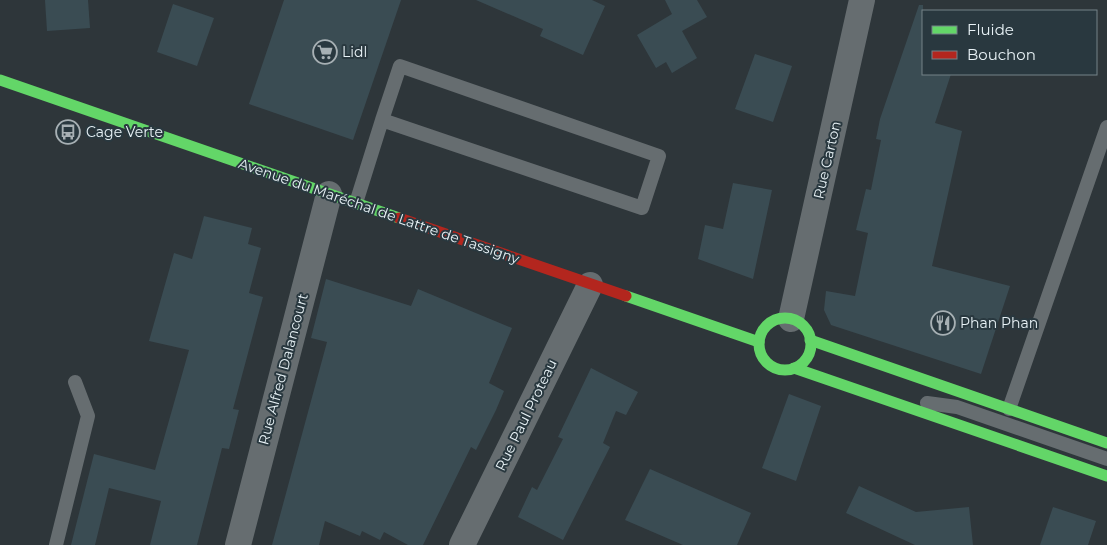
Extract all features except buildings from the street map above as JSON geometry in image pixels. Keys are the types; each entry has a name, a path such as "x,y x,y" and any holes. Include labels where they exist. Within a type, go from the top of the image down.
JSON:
{"main road":[{"name":"Avenue du Maréchal de Lattre de Tassigny","path":"0,80 759,342"},
{"path":"794,368 806,358 810,340 804,327 791,319 782,318 766,326 761,333 759,342 760,350 769,364 777,369 794,368 1107,476"},
{"path":"810,340 1107,443"}],"street":[{"name":"Rue Carton","path":"791,319 862,0"},
{"name":"Rue Alfred Dalancourt","path":"238,545 329,194"},
{"name":"Rue Paul Proteau","path":"462,545 590,285"}],"lane":[{"path":"356,203 382,120 400,66 659,156 642,208 382,120"},
{"path":"1009,409 1107,127"},
{"path":"56,545 88,416 75,382"},
{"path":"882,398 957,407 1107,459"}],"traffic: fast":[{"path":"0,80 399,218"},
{"path":"626,296 759,342"},
{"path":"785,318 795,320 803,326 809,334 811,344 809,354 803,362 795,368 785,370 775,368 767,362 761,354 759,344 761,334 767,326 775,320 785,318"},
{"path":"810,340 1107,443"},
{"path":"794,368 1107,476"}],"traffic: jam":[{"path":"399,218 626,296"}],"place":[{"name":"Lidl","path":"325,52"},
{"name":"Cage Verte","path":"68,132"},
{"name":"Phan Phan","path":"943,323"}]}
